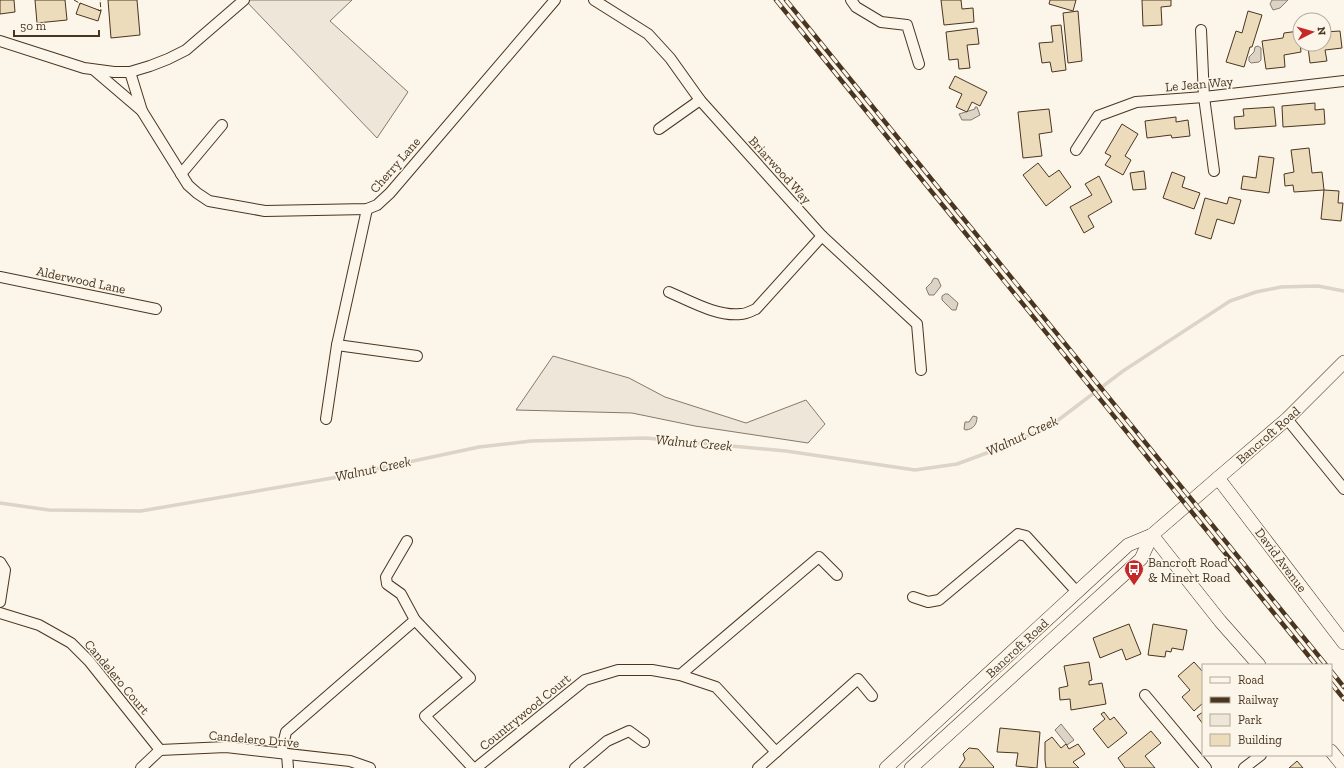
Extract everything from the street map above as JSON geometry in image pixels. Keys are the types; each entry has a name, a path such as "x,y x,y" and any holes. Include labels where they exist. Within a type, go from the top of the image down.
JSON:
{"street":[{"path":"130,72 168,59 186,50 244,0"},
{"name":"Cherry Lane","path":"0,41 84,68 130,72 142,111 188,185 197,193 209,200 265,211 367,209 377,205 390,193 555,0"},
{"name":"Briarwood Way","path":"594,0 648,34 670,58 700,100 822,236 917,324 921,370"},
{"path":"851,0 856,7 881,22 907,25 919,64"},
{"path":"1201,30 1204,97 1214,171"},
{"name":"Cherry Lane","path":"94,70 142,111"},
{"name":"Le Jean Way","path":"1076,150 1098,116 1136,102 1204,97 1344,81"},
{"path":"659,129 700,100"},
{"path":"181,174 222,126"},
{"path":"326,419 337,346 367,209"},
{"path":"669,292 717,312 729,315 749,312 756,309 822,236"},
{"name":"Alderwood Lane","path":"0,277 156,309"},
{"path":"337,346 417,356"},
{"name":"Bancroft Road","path":"886,768 1128,545 1152,535 1287,419 1344,362"},
{"path":"1287,419 1344,489"},
{"name":"David Avenue","path":"1218,478 1344,643"},
{"path":"913,597 928,602 939,600 1018,534 1026,536 1077,592"},
{"path":"1152,535 1220,621 1258,664"},
{"name":"Bancroft Road","path":"911,768 1141,559 1152,535"},
{"path":"407,540 386,577 387,584 401,594 415,620 470,678 425,716 473,768"},
{"path":"680,675 819,557 837,575"},
{"path":"0,562 5,570 0,602"},
{"name":"Candelero Court","path":"0,613 39,625 71,643 89,661 160,750"},
{"path":"288,768 284,754 286,732 415,620"},
{"name":"Countrywood Court","path":"476,768 585,680 618,670 652,670 680,675 716,687 776,752"},
{"path":"758,768 858,679 872,696"},
{"path":"1145,694 1206,768"},
{"path":"575,768 607,741 629,731 644,742"},
{"name":"Candelero Drive","path":"160,750 226,747 350,761 370,768"},
{"path":"141,768 160,750"},
{"path":"1332,752 1344,767"},
{"path":"1244,768 1259,756"}],"green space":[{"path":"245,0 352,0 330,21 408,92 377,138"},
{"path":"553,356 629,378 665,397 746,423 806,400 825,424 808,443 695,426 632,413 516,410"}],"shaded area":[{"path":"1272,0 1288,0 1280,8 1273,10 1270,4"},
{"path":"1258,46 1261,48 1261,60 1259,62 1251,63 1249,61 1249,57 1254,52 1255,47"},
{"path":"975,107 977,107 980,115 971,120 962,120 959,114 975,109"},
{"path":"934,278 938,279 941,286 934,295 929,295 926,288"},
{"path":"948,294 958,303 956,310 952,310 942,300 942,296"},
{"path":"973,416 977,417 974,426 971,429 964,429 965,422 969,422"},
{"path":"1061,724 1074,740 1067,745 1055,730"}],"building":[{"path":"0,0 14,0 15,12 0,14"},
{"path":"35,0 65,0 67,20 37,23"},
{"path":"108,0 137,0 140,35 111,38"},
{"path":"941,0 961,0 962,9 973,8 974,22 944,25"},
{"path":"1050,0 1076,0 1073,11 1049,4"},
{"path":"1142,0 1171,0 1171,6 1161,7 1162,25 1143,26"},
{"path":"80,3 101,11 98,21 76,14"},
{"path":"1078,11 1082,61 1068,63 1063,13"},
{"path":"1248,11 1262,15 1244,67 1226,62 1236,31 1242,33"},
{"path":"1061,25 1066,70 1052,72 1050,62 1042,63 1039,43 1053,42 1051,26"},
{"path":"977,28 979,44 967,45 970,68 959,69 958,59 949,60 946,32"},
{"path":"1340,31 1342,48 1332,49 1332,32"},
{"path":"1292,32 1292,52 1301,52 1284,55 1285,67 1266,69 1262,41 1283,38 1284,33"},
{"path":"1309,52 1325,52 1327,61 1310,63"},
{"path":"955,76 987,92 980,106 972,102 967,112 956,107 962,94 949,88"},
{"path":"1315,103 1315,110 1324,109 1325,124 1283,127 1282,106"},
{"path":"1274,107 1276,126 1235,129 1234,117 1244,116 1243,109"},
{"path":"1049,109 1052,132 1039,134 1042,156 1023,158 1018,112"},
{"path":"1176,117 1176,122 1188,120 1190,136 1172,138 1171,135 1147,138 1145,121"},
{"path":"1122,124 1138,134 1125,156 1131,160 1123,175 1105,165 1111,156 1105,153"},
{"path":"1309,148 1312,173 1322,172 1324,190 1294,192 1293,185 1285,186 1284,174 1294,172 1291,150"},
{"path":"1259,156 1274,158 1269,193 1241,189 1243,176 1256,178"},
{"path":"1038,163 1049,177 1059,170 1071,187 1046,206 1023,175"},
{"path":"1144,171 1146,189 1133,190 1130,173"},
{"path":"1172,172 1185,177 1182,187 1200,193 1194,209 1163,198"},
{"path":"1099,176 1112,202 1088,216 1094,227 1084,233 1070,207 1092,195 1085,184"},
{"path":"1324,190 1339,191 1338,203 1343,203 1341,221 1321,219"},
{"path":"1229,197 1241,200 1234,224 1217,219 1211,239 1195,234 1205,198 1227,204"},
{"path":"1129,624 1141,654 1126,660 1122,649 1100,658 1093,638"},
{"path":"1153,624 1187,630 1183,650 1172,648 1171,652 1166,651 1165,657 1148,655"},
{"path":"1089,662 1092,680 1089,681 1089,685 1102,683 1106,704 1071,710 1070,699 1060,700 1059,688 1068,686 1064,666"},
{"path":"1194,662 1202,671 1202,704 1194,711 1182,697 1190,690 1178,676"},
{"path":"1104,712 1110,720 1114,717 1127,733 1108,748 1093,729 1105,719 1101,714"},
{"path":"1202,713 1202,723 1197,716"},
{"path":"1000,728 1040,732 1037,768 1016,766 1018,753 997,752"},
{"path":"1151,731 1161,743 1145,756 1155,768 1125,768 1118,758"},
{"path":"1052,737 1061,748 1066,744 1069,749 1078,744 1085,754 1073,762 1079,768 1046,768 1045,742"},
{"path":"969,748 978,749 994,767 959,768 965,759 963,754"},
{"path":"1297,761 1303,768 1289,768"}],"waterway":[{"name":"Walnut Creek","path":"0,503 49,510 141,511 338,477 479,447 531,441 646,438 786,451 915,470 957,464 1011,444 1053,424 1123,371 1230,301 1256,292 1281,287 1318,286 1344,291"}],"railway":[{"path":"776,0 1315,664"},
{"path":"786,0 1325,664"},
{"path":"1332,672 1344,687"},
{"path":"1332,684 1344,699"}],"fence":[{"path":"74,0 81,4"},
{"path":"98,10 101,11 100,0"}],"place":[{"name":"Bancroft Road & Minert Road","path":"1134,586"}]}
